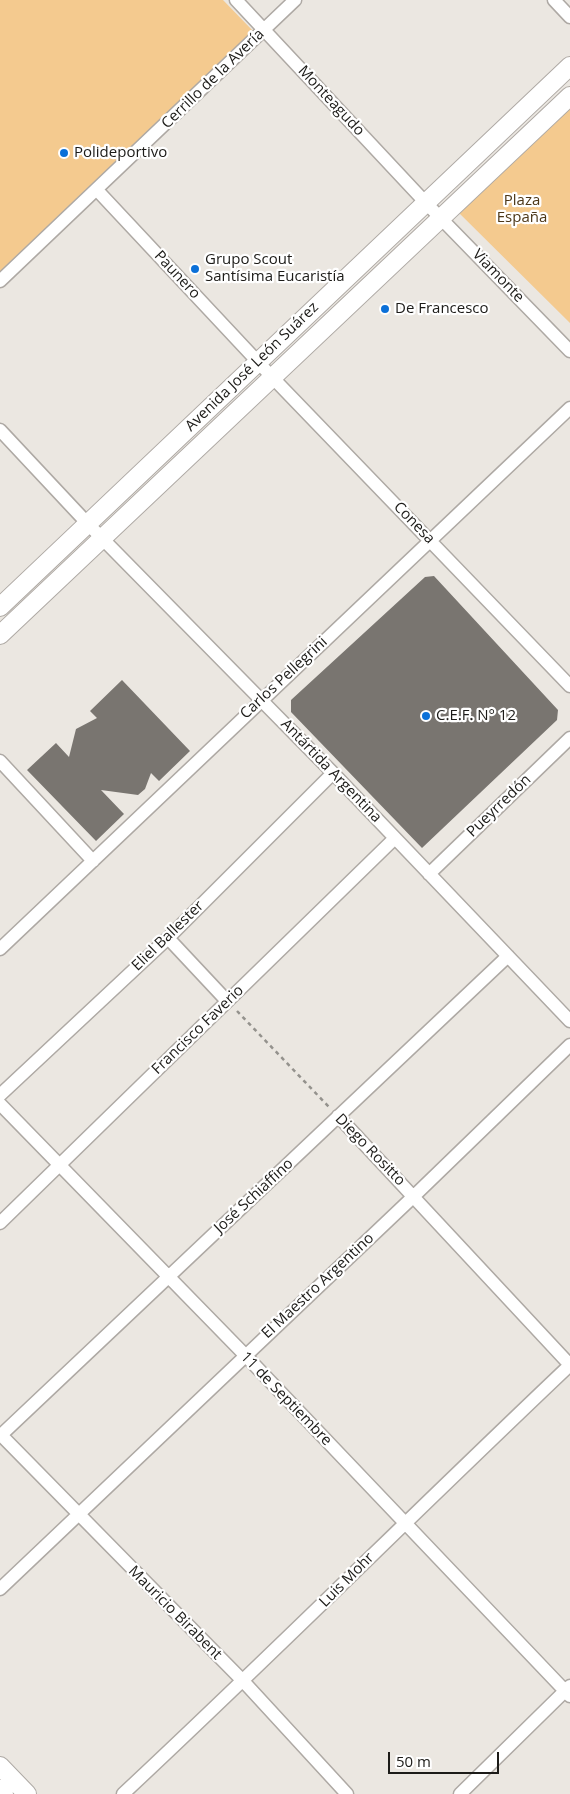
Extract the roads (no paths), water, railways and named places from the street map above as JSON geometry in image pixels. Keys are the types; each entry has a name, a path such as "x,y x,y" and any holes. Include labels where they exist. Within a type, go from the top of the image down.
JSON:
{"main road":[{"name":"Avenida José León Suárez","path":"0,607 570,66"},
{"name":"Avenida José León Suárez","path":"0,635 440,216 570,96"},
{"path":"0,1766 27,1794"},
{"path":"0,1789 4,1794"}],"street":[{"name":"Monteagudo","path":"236,0 425,202"},
{"name":"Cerrillo de la Avería","path":"0,281 295,0"},
{"path":"554,0 570,17"},
{"name":"Paunero","path":"97,190 258,361"},
{"name":"Viamonte","path":"425,202 570,351"},
{"name":"Conesa","path":"258,361 570,686"},
{"name":"Carlos Pellegrini","path":"0,949 570,408"},
{"name":"Antártida Argentina","path":"0,430 101,538 333,773 570,1021"},
{"name":"Pueyrredón","path":"429,874 570,738"},
{"path":"0,762 93,861"},
{"name":"Eliel Ballester","path":"0,1095 168,938 333,773"},
{"name":"Francisco Faverio","path":"0,1223 395,838"},
{"path":"168,938 228,1001"},
{"name":"José Schiaffino","path":"0,1435 508,956"},
{"name":"El Maestro Argentino","path":"0,1589 414,1196 570,1045"},
{"name":"11 de Septiembre","path":"0,1104 245,1355 568,1691"},
{"name":"Diego Rositto","path":"338,1116 570,1365"},
{"name":"Luis Mohr","path":"123,1794 244,1682 404,1522 570,1365"},
{"name":"Mauricio Birabent","path":"0,1435 244,1682 347,1794"},
{"path":"460,1794 568,1691"}],"place":[{"name":"Polideportivo","path":"64,153"},
{"name":"Grupo Scout Santísima Eucaristía","path":"195,269"},
{"name":"De Francesco","path":"385,309"},
{"name":"C.E.F. N° 12","path":"426,716"}],"park label":[{"name":"Plaza España","path":"522,210"}]}
